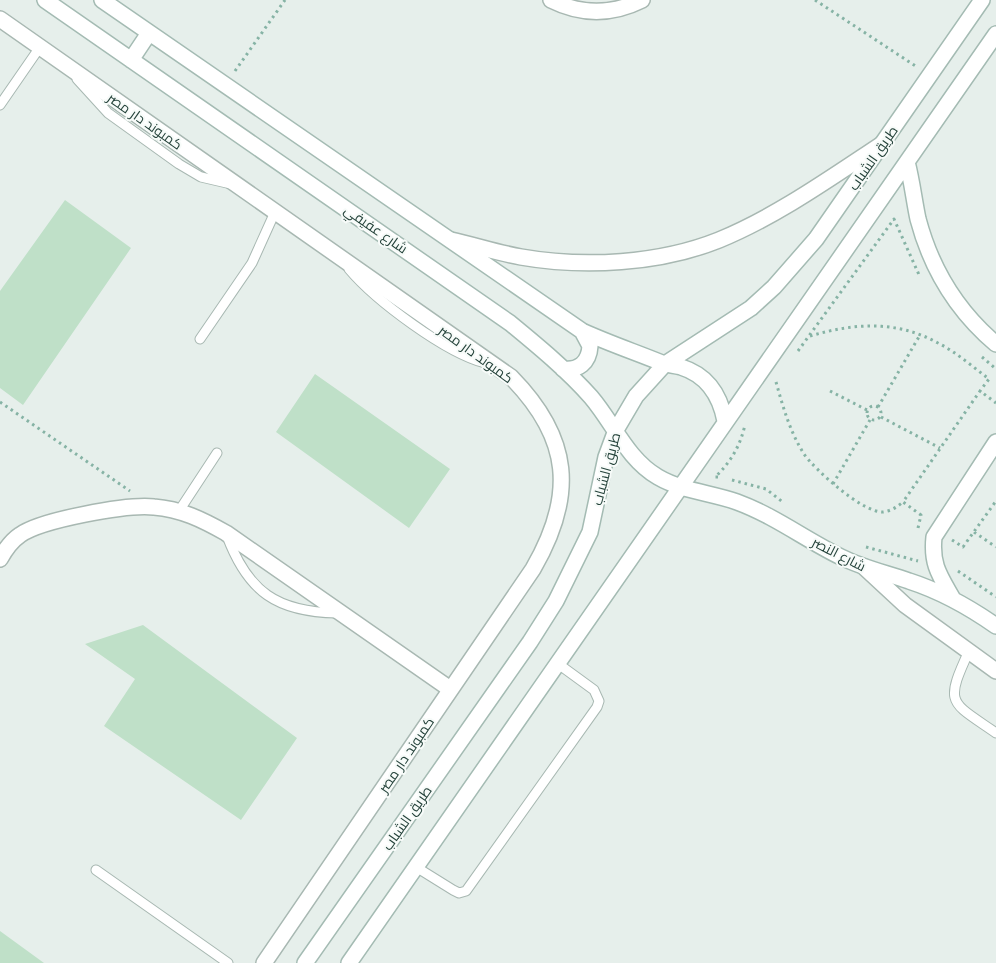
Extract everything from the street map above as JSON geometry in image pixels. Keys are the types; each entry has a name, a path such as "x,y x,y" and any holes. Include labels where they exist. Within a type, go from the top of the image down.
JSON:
{"street":[{"name":"شارع عفيفي","path":"45,0 497,314 538,345 591,397 616,430 626,449 641,465 659,478 679,486"},
{"path":"102,0 582,332 665,364 687,369 706,381 722,406 725,421"},
{"path":"551,0 563,6 585,12 608,12 630,6 642,0"},
{"name":"طريق الشباب","path":"305,963 530,642 556,600 590,532 606,457 616,430 636,396 665,364 752,308 774,287 816,240 982,0"},
{"name":"كمبوند دار مصر","path":"0,20 510,377 532,398 548,424 558,453 562,483 558,514 548,542 533,570 264,963"},
{"path":"131,60 149,33"},
{"path":"349,963 679,486 996,34"},
{"path":"448,239 522,257 572,262 621,262 670,254 718,241 760,221 883,143"},
{"path":"907,162 918,218 928,249 941,279 959,306 980,330 996,344"},
{"path":"562,369 576,368 587,360 590,346 582,332"},
{"path":"953,600 935,567 932,552 934,537 996,442"},
{"name":"شارع النصر","path":"679,486 710,493 739,503 864,567 909,581 953,600 996,626"},
{"path":"2,550 19,536 35,527 127,507 153,506 179,511 203,520 226,533 450,690"},
{"path":"864,567 905,605 996,671"}],"lane":[{"path":"0,105 40,47"},
{"path":"200,339 252,263 276,212"},
{"path":"179,511 217,453"},
{"path":"226,533 236,562 255,586 280,603 309,612 340,613"},
{"path":"969,651 954,682 953,693 957,704 996,733"},
{"path":"416,867 459,893 466,891 591,716 599,701 598,695 557,663"},
{"path":"96,870 228,963"}],"path":[{"path":"224,86 285,0"},
{"path":"815,0 930,76"},
{"path":"793,359 894,219 910,259 923,282"},
{"path":"776,382 789,424 804,453 818,471 870,510 882,512 894,509 903,502 989,379 939,343 908,330 875,325 842,327 810,336"},
{"path":"878,407 920,335"},
{"path":"975,350 996,369"},
{"path":"771,389 782,374"},
{"path":"830,391 867,410 870,420 833,484"},
{"path":"980,391 996,403"},
{"path":"0,402 153,506"},
{"path":"867,410 874,406 878,407"},
{"path":"878,407 881,409 881,417"},
{"path":"881,417 940,448"},
{"path":"870,420 878,420 881,417"},
{"path":"746,424 737,450 727,465 715,477 766,489 789,507"},
{"path":"948,538 962,547 996,501"},
{"path":"903,502 921,515 916,536"},
{"path":"974,532 996,547"},
{"path":"864,547 921,562 919,554"},
{"path":"955,569 996,597"}],"green space":[{"path":"65,200 131,248 23,405 0,388 0,291"},
{"path":"315,374 450,469 409,528 276,432"},
{"path":"143,625 297,738 241,820 104,726 135,679 85,644"},
{"path":"0,931 44,963 0,963"}]}
